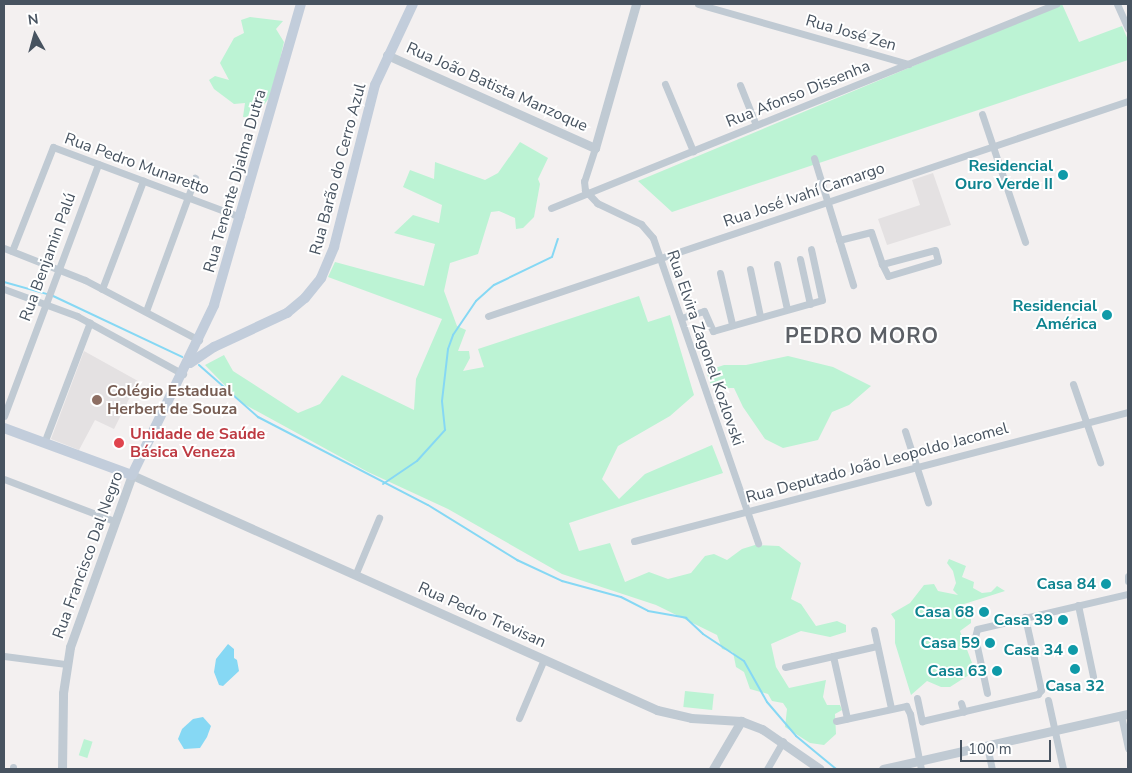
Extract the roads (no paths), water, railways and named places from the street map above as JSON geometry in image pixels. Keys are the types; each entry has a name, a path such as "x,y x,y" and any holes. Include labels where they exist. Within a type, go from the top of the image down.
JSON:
{"main road":[{"name":"Rua Tenente Djalma Dutra","path":"188,364 214,306 301,4"},
{"name":"Rua Barão do Cerro Azul","path":"188,364 214,347 287,313 305,298 321,278 332,252 371,99 387,55 413,4"},
{"path":"199,340 204,345 214,347"},
{"name":"Rua Francisco Dal Negro","path":"132,475 188,364"},
{"path":"4,428 132,475"}],"street":[{"path":"588,194 584,181 636,4"},
{"name":"Rua José Zen","path":"698,4 909,64"},
{"name":"Rua Afonso Dissenha","path":"551,208 1056,4"},
{"path":"1117,4 1128,29"},
{"name":"Rua João Batista Manzoque","path":"387,55 594,148"},
{"path":"665,84 693,151"},
{"path":"740,85 756,125"},
{"name":"Rua José Ivahí Camargo","path":"488,316 1128,101"},
{"path":"982,114 1025,242"},
{"name":"Rua Pedro Munaretto","path":"12,251 53,147 240,217"},
{"path":"814,158 854,285"},
{"name":"Rua Benjamin Palú","path":"4,416 98,164"},
{"path":"146,311 195,178"},
{"path":"102,289 143,181"},
{"name":"Rua Elvira Zagonel Kozlovski","path":"588,194 597,203 646,228 660,258 758,543"},
{"path":"839,240 869,231 882,264 888,276 938,261 935,250 882,264"},
{"path":"4,248 59,268 146,311 199,340"},
{"path":"681,318 704,311 712,331 760,316 824,300 811,249"},
{"path":"800,259 810,304"},
{"path":"777,264 787,309"},
{"path":"750,269 760,316"},
{"path":"720,273 732,324"},
{"path":"4,289 46,302 90,322 183,374"},
{"path":"44,442 90,322"},
{"path":"1073,384 1100,462"},
{"name":"Rua Deputado João Leopoldo Jacomel","path":"634,541 1128,412"},
{"path":"905,432 928,502"},
{"name":"Rua Francisco Dal Negro","path":"62,769 62,707 66,664 74,631 132,475"},
{"name":"Rua Pedro Trevisan","path":"132,475 356,573 667,713 740,721 783,741 820,769"},
{"path":"4,479 114,521"},
{"path":"356,573 379,518"},
{"path":"1128,576 1128,581"},
{"path":"987,694 975,631 1025,617 1128,594"},
{"path":"1078,606 1093,676"},
{"path":"917,698 922,721 1040,693 1025,617"},
{"path":"874,630 892,708"},
{"path":"786,667 877,646"},
{"path":"4,656 66,664"},
{"path":"833,656 847,718"},
{"path":"519,718 544,659"},
{"path":"1048,700 1063,769"},
{"path":"961,703 964,712"},
{"path":"836,721 906,706 910,714 920,765"},
{"path":"883,769 920,765 987,746 1125,714 1128,748"},
{"path":"714,769 740,721"},
{"path":"767,769 783,741"},
{"path":"987,746 992,769"}],"water":[{"path":"228,644 234,649 234,658 237,660 239,671 223,686 219,685 214,672 216,659"},
{"path":"203,717 211,726 207,737 200,748 184,749 178,739 182,729 193,719"}],"waterway":[{"path":"383,484 417,461 445,430 442,401 448,349 453,335 476,301 494,285 552,257 558,239"},
{"path":"4,282 47,294"},
{"path":"51,295 182,357"},
{"path":"199,365 258,417 428,505 517,560 562,581 621,597 648,611 686,618 703,634 744,661 767,702 796,736 836,769"}],"place":[{"name":"Residencial Ouro Verde II","path":"1063,175"},
{"name":"Residencial América","path":"1107,315"},
{"name":"Colégio Estadual Herbert de Souza","path":"97,400"},
{"name":"Unidade de Saúde Básica Veneza","path":"119,443"},
{"name":"Casa 84","path":"1106,584"},
{"name":"Casa 68","path":"984,612"},
{"name":"Casa 39","path":"1063,620"},
{"name":"Casa 59","path":"990,643"},
{"name":"Casa 34","path":"1073,650"},
{"name":"Casa 32","path":"1075,669"},
{"name":"Casa 63","path":"997,671"}],"district":[{"name":"PEDRO MORO","path":"862,336"}]}
